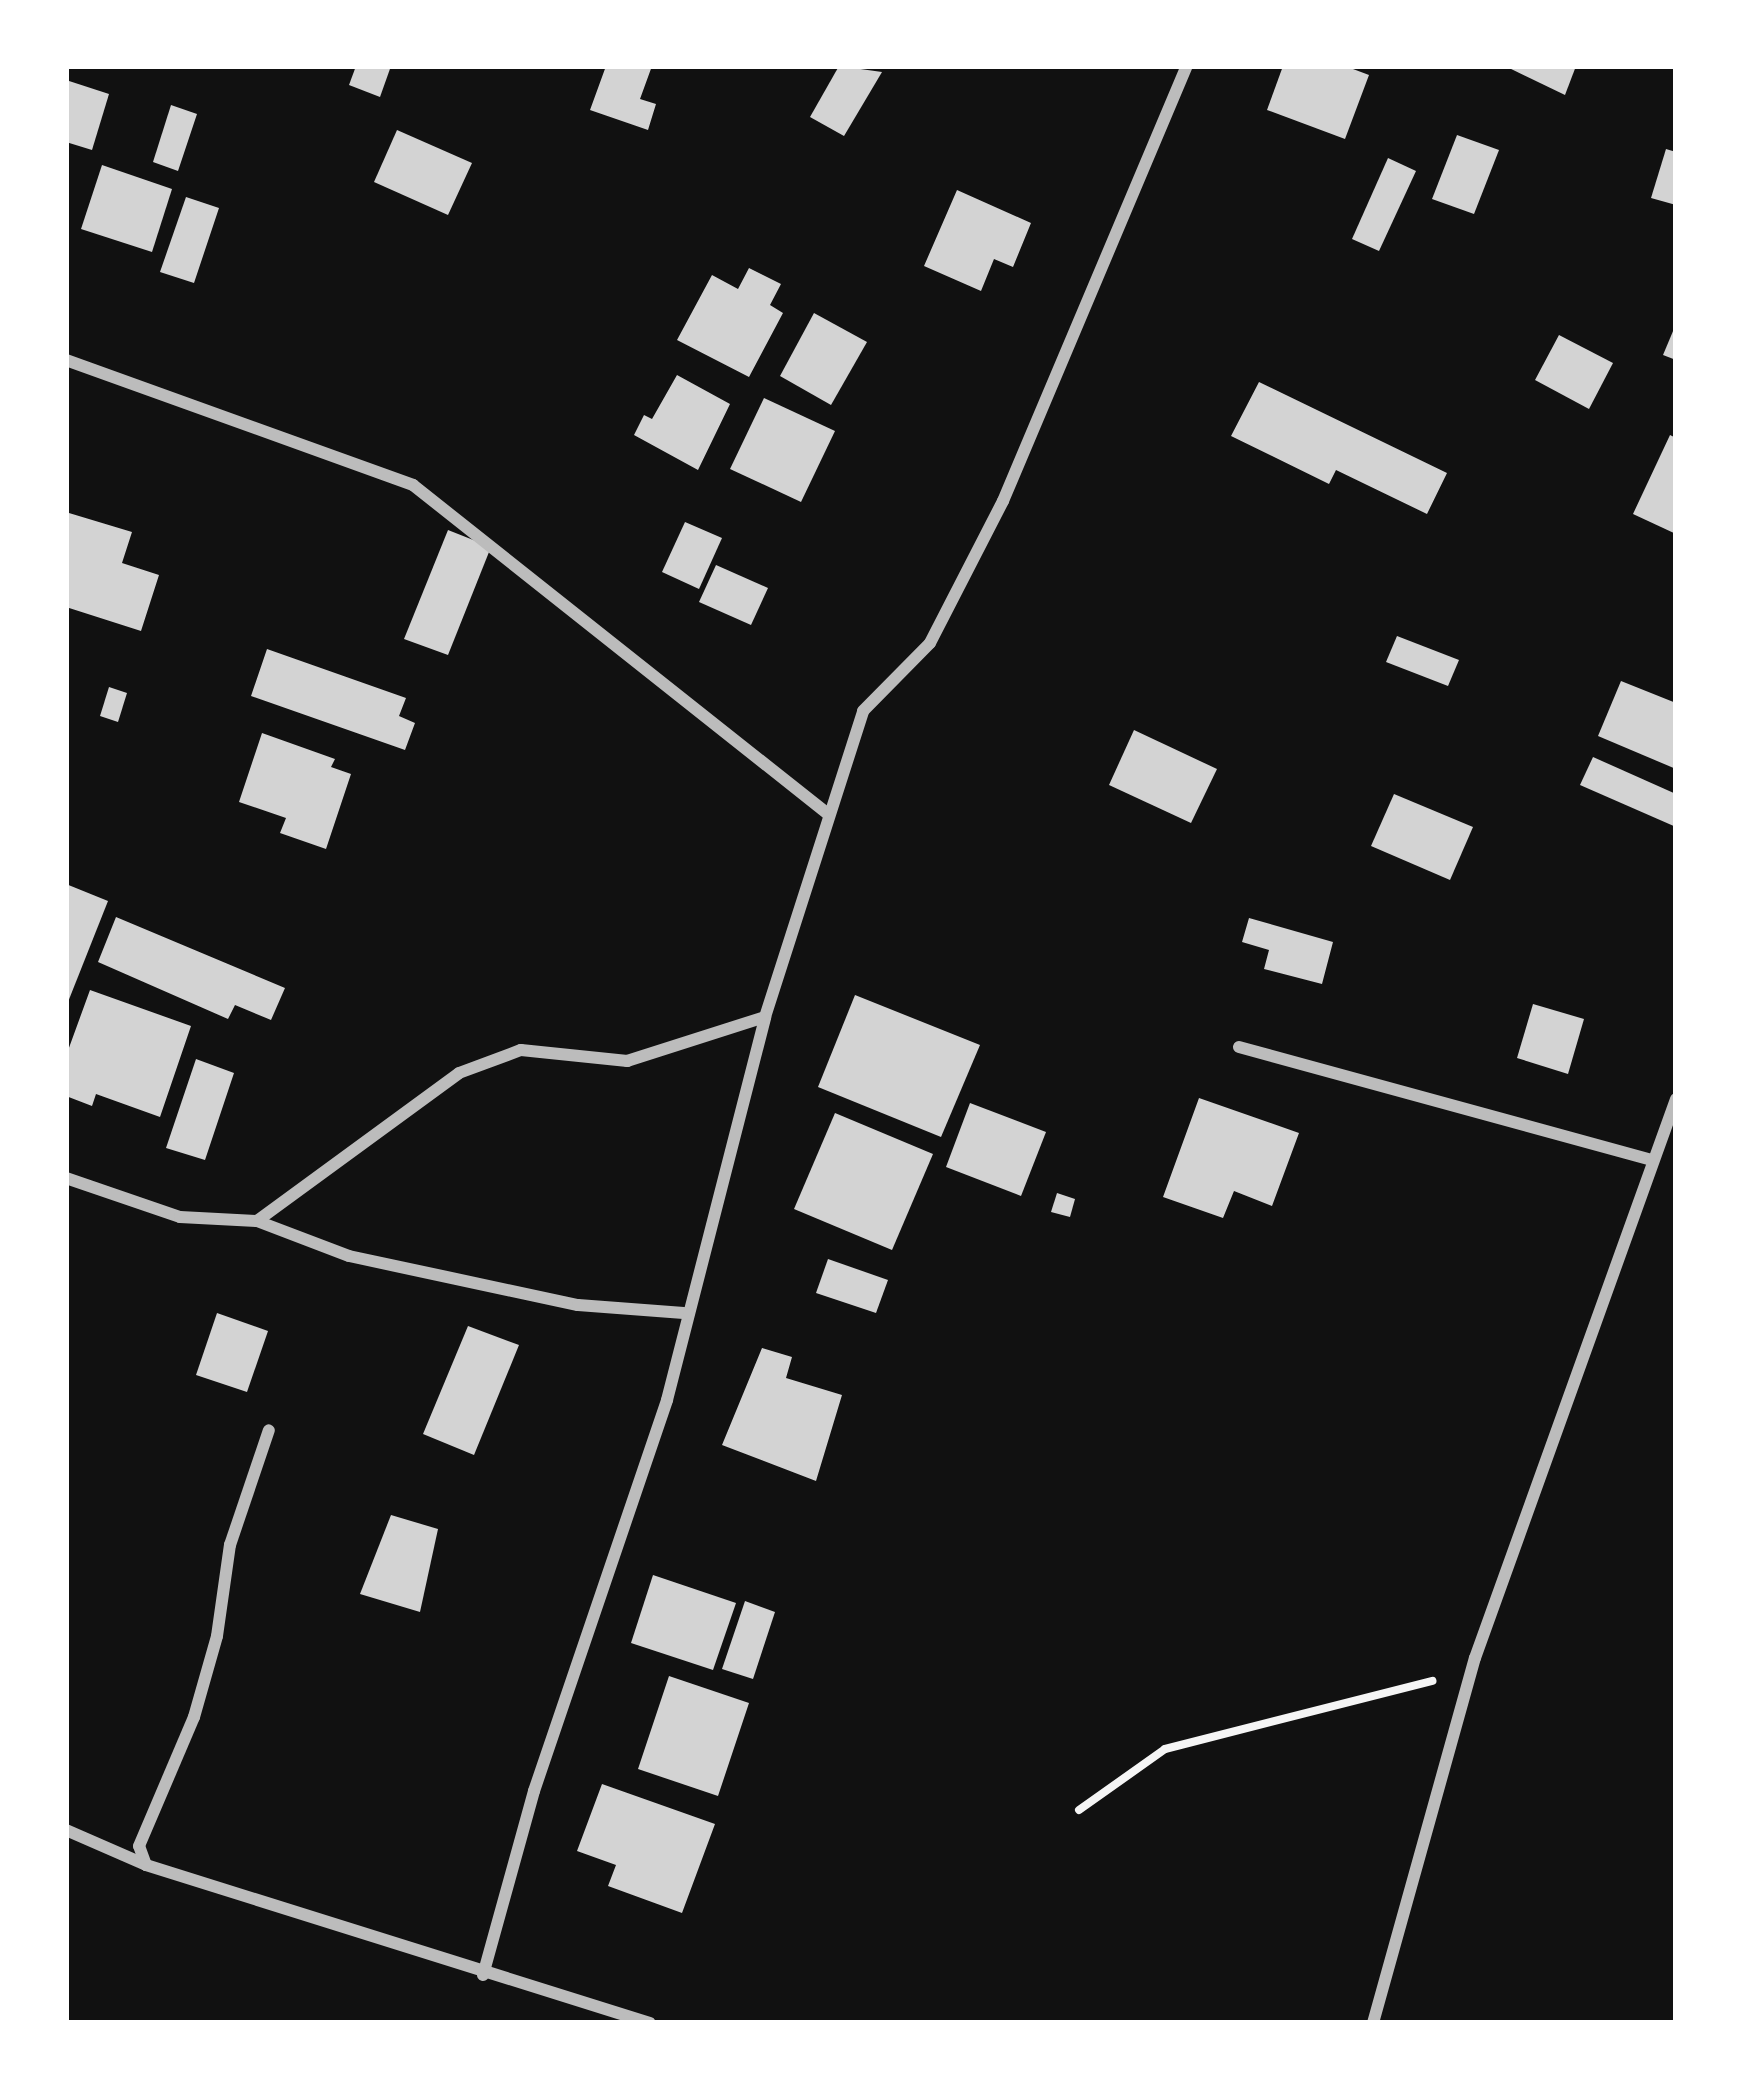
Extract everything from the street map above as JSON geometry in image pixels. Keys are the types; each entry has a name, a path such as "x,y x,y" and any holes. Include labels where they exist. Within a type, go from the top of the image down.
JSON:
{"street":[{"path":"483,1975 541,1770 634,1509 765,1017 863,712 930,643 1003,501 1186,66"},
{"path":"66,360 413,485 829,814"},
{"path":"257,1221 459,1073 520,1050 627,1061 765,1017"},
{"path":"1239,1047 1651,1160"},
{"path":"1373,2023 1470,1678 1676,1099"},
{"path":"66,1178 180,1217 257,1221 349,1256 578,1305 685,1313"},
{"path":"146,1865 139,1846 194,1717 217,1636 230,1545 269,1430"},
{"path":"66,1830 146,1865 483,1975 650,2023"}],"path":[{"path":"1079,1810 1165,1749 1282,1725 1404,1684 1470,1678"}],"building":[{"path":"356,66 391,66 380,97 349,85"},
{"path":"606,66 652,66 640,99 656,104 648,130 590,110"},
{"path":"839,66 882,72 844,136 810,117"},
{"path":"1283,66 1345,66 1369,75 1345,139 1267,110"},
{"path":"1505,66 1576,66 1565,95"},
{"path":"66,80 109,94 92,150 66,142"},
{"path":"171,105 197,114 178,171 153,162"},
{"path":"397,130 472,163 448,215 374,182"},
{"path":"1457,135 1499,150 1474,214 1432,199"},
{"path":"1666,149 1676,152 1676,205 1651,198"},
{"path":"1388,158 1416,171 1379,251 1352,239"},
{"path":"102,165 172,189 152,252 81,229"},
{"path":"957,190 1031,223 1013,267 994,259 981,291 924,266"},
{"path":"186,197 219,208 194,283 160,272"},
{"path":"749,268 781,284 770,305 783,313 749,377 677,340 712,275 738,289"},
{"path":"814,313 867,342 831,405 780,376"},
{"path":"1676,324 1676,360 1663,355"},
{"path":"1559,335 1613,363 1589,409 1535,380"},
{"path":"677,375 730,404 698,470 634,435 644,415 652,419"},
{"path":"1259,382 1447,473 1427,514 1336,470 1329,484 1231,436"},
{"path":"764,398 835,431 801,502 730,469"},
{"path":"1670,435 1676,438 1676,534 1633,514"},
{"path":"69,513 132,532 122,563 159,575 141,631 66,607"},
{"path":"685,522 722,538 699,589 662,572"},
{"path":"448,530 491,547 448,655 404,639"},
{"path":"716,565 768,588 751,625 699,602"},
{"path":"1397,636 1459,660 1448,686 1386,662"},
{"path":"267,649 406,698 399,716 415,723 405,750 251,696"},
{"path":"1621,681 1676,703 1676,769 1598,736"},
{"path":"109,687 127,693 118,722 100,716"},
{"path":"1134,730 1217,769 1191,823 1109,785"},
{"path":"262,733 335,759 331,767 351,774 326,849 280,833 286,818 239,802"},
{"path":"1593,757 1676,794 1676,827 1580,785"},
{"path":"1394,794 1473,827 1450,880 1371,846"},
{"path":"66,884 108,901 66,1007"},
{"path":"116,917 285,988 271,1020 235,1005 228,1019 98,962"},
{"path":"1249,918 1333,942 1322,984 1264,969 1269,950 1242,942"},
{"path":"90,990 191,1026 160,1117 96,1094 92,1106 66,1096 66,1056"},
{"path":"855,995 980,1045 941,1137 818,1087"},
{"path":"1533,1004 1584,1019 1568,1074 1517,1058"},
{"path":"196,1059 234,1073 205,1160 166,1148"},
{"path":"1199,1098 1299,1133 1272,1206 1234,1191 1223,1218 1163,1197"},
{"path":"970,1103 1046,1132 1021,1196 946,1167"},
{"path":"835,1113 933,1154 892,1250 794,1209"},
{"path":"1057,1193 1075,1199 1070,1217 1051,1212"},
{"path":"828,1259 888,1280 876,1313 816,1293"},
{"path":"217,1313 268,1331 247,1392 196,1375"},
{"path":"468,1326 519,1345 474,1455 423,1434"},
{"path":"762,1348 792,1357 786,1378 842,1395 816,1481 722,1445"},
{"path":"391,1515 438,1529 420,1612 360,1594"},
{"path":"653,1575 736,1603 713,1670 631,1643"},
{"path":"745,1601 775,1612 753,1679 722,1669"},
{"path":"669,1676 749,1703 718,1796 638,1769"},
{"path":"602,1784 715,1824 682,1913 608,1886 616,1865 577,1851"}]}
